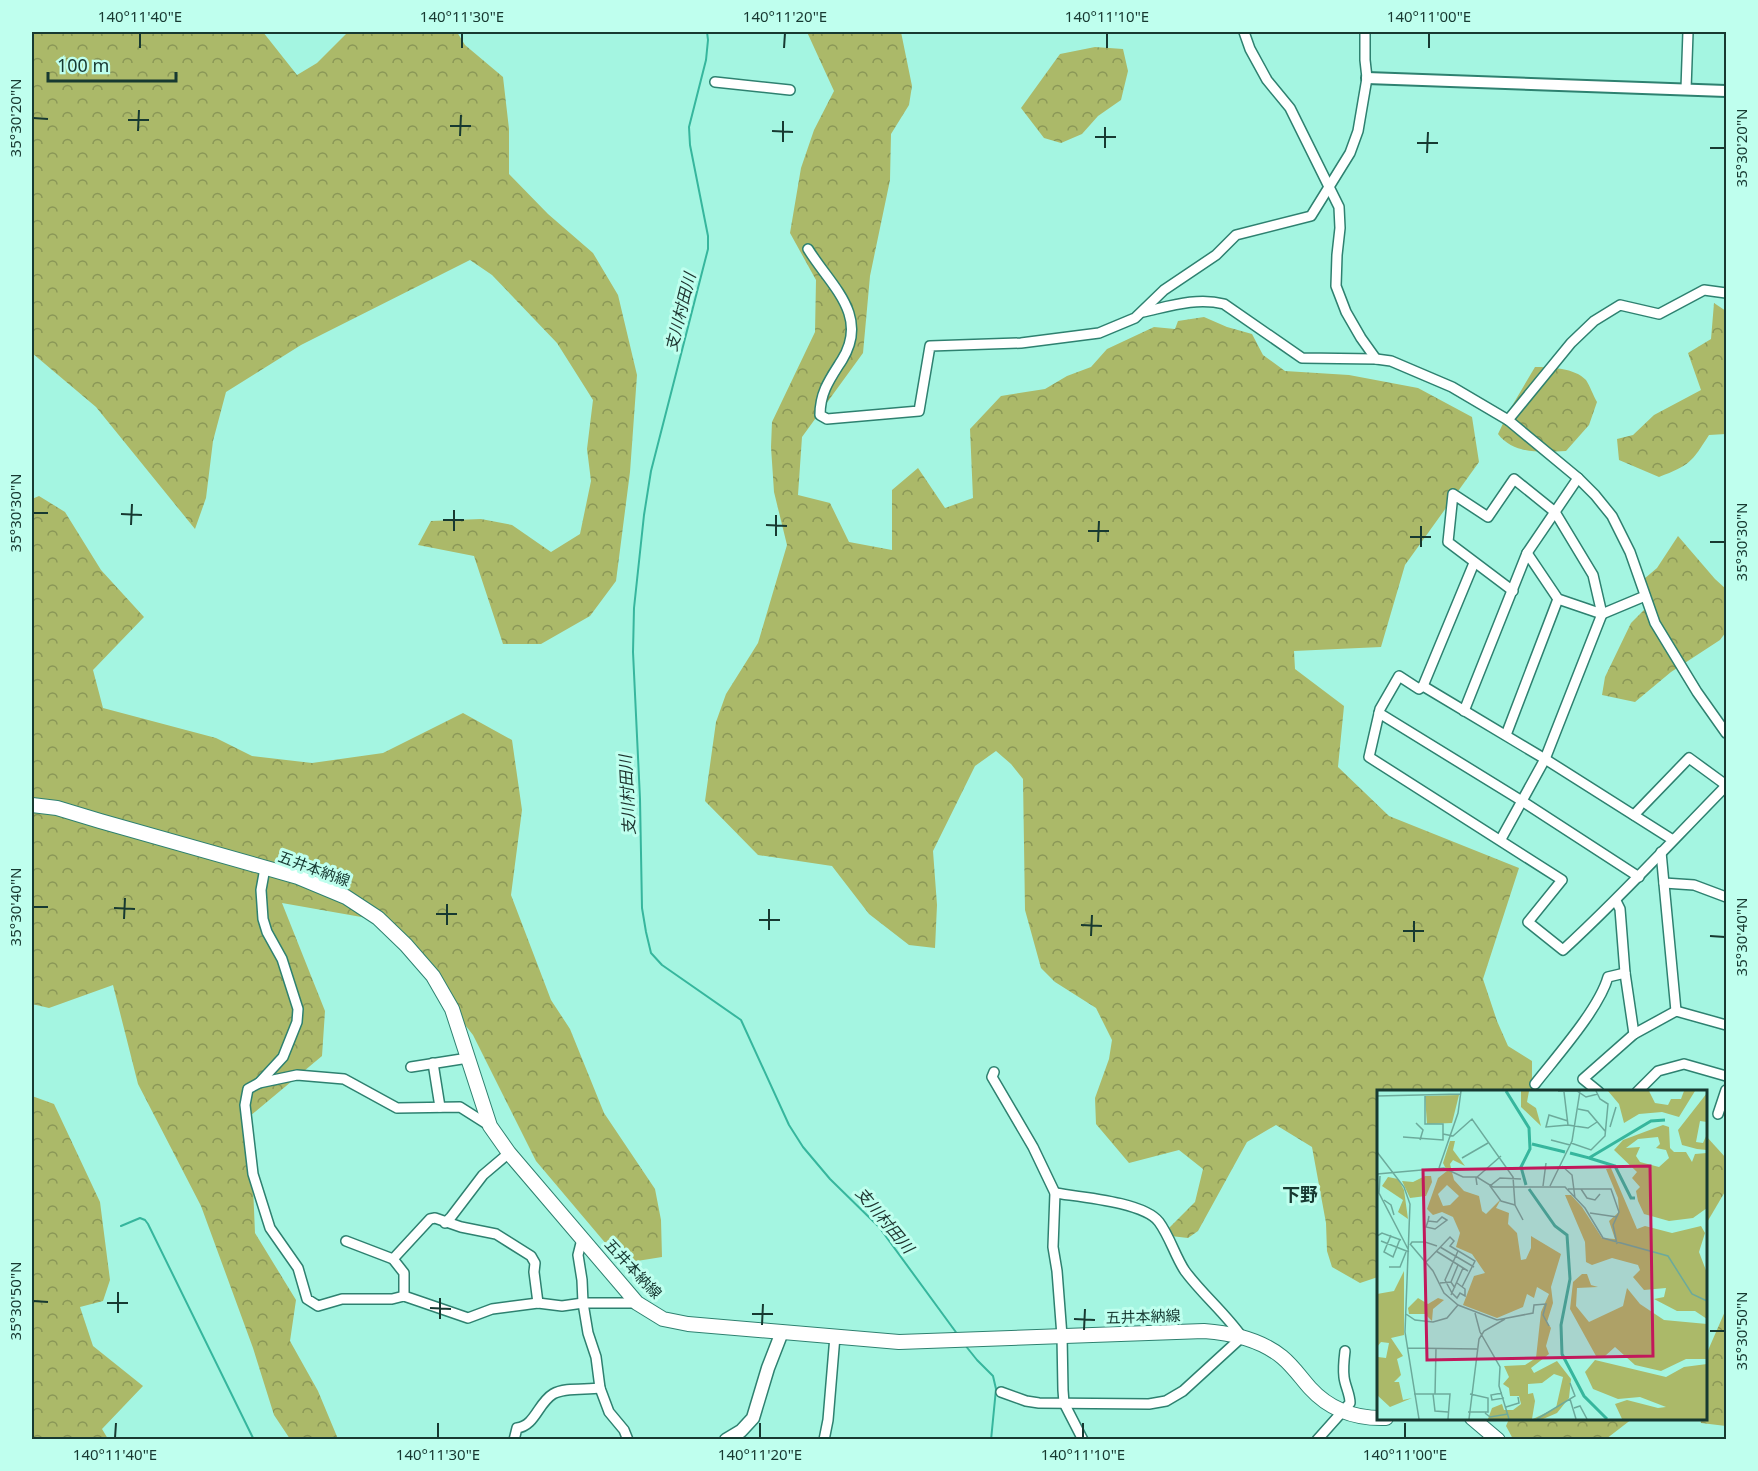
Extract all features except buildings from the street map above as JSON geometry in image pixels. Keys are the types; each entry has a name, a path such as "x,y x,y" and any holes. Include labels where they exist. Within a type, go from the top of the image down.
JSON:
{"main road":[{"name":"五井本納線","path":"32,805 78,813 265,868 326,888 354,902 378,918 433,976 452,1009 490,1126 509,1153 637,1303 656,1316 673,1322 918,1342 1204,1331 1242,1337 1272,1349 1284,1358 1320,1398 1342,1412 1377,1418"},
{"path":"726,1440 741,1431 753,1418 782,1332"},
{"path":"1473,1420 1498,1440"}],"street":[{"path":"1244,32 1250,49 1267,80 1290,108 1338,207 1340,228 1336,255 1336,286 1346,312 1376,359"},
{"path":"808,249 818,266 837,288 848,310 853,335 843,358 827,381 820,400 820,415 827,419 919,411 930,346 1021,343 1099,333 1135,318 1148,304 1216,255 1236,235 1311,216 1350,153 1354,142 1367,78 1365,32"},
{"path":"1686,89 1688,32"},
{"path":"1367,78 1726,91"},
{"path":"716,82 790,90"},
{"path":"1508,420 1571,343 1594,321 1620,305 1659,314 1704,290 1726,293"},
{"path":"1143,312 1183,303 1210,300 1224,304 1302,358 1391,361 1452,387 1508,420 1578,478 1612,516 1630,552 1655,623 1697,692 1726,733"},
{"path":"1464,711 1527,553 1578,478"},
{"path":"1501,840 1545,759 1602,614 1593,575 1555,512 1514,479 1488,517 1453,494 1448,542 1513,591"},
{"path":"1527,553 1558,599 1602,614 1645,596"},
{"path":"1474,563 1423,686 1419,689 1399,676 1379,713 1369,757 1562,880 1528,922 1563,950 1616,901 1726,786 1689,758 1634,815"},
{"path":"1506,735 1558,599"},
{"path":"1423,686 1545,759 1673,840"},
{"path":"1379,713 1522,801 1639,877"},
{"path":"1661,852 1676,1011"},
{"path":"259,1083 283,1057 297,1022 298,1009 282,959 274,948 265,926 261,907 265,868"},
{"path":"1664,883 1694,885 1726,897"},
{"path":"1616,901 1620,909 1625,973 1634,1034"},
{"path":"1534,1084 1594,1005 1605,989 1608,977 1625,973"},
{"path":"1597,1090 1583,1079 1634,1034 1676,1011 1726,1025"},
{"path":"411,1067 468,1058"},
{"path":"433,1063 440,1107"},
{"path":"1639,1090 1658,1071 1684,1064 1726,1076"},
{"path":"994,1072 992,1077 1033,1147 1055,1193 1053,1247 1057,1271 1065,1403 1083,1440"},
{"path":"490,1126 460,1107 397,1108 337,1078 325,1079 297,1075 259,1083 248,1089 245,1105 253,1174 270,1228 298,1268 307,1299 318,1306 324,1306 342,1299 392,1299 404,1296 468,1318 492,1309 538,1303 562,1306 583,1303 637,1303"},
{"path":"1718,1114 1726,1090"},
{"path":"445,1223 483,1175 509,1153"},
{"path":"1001,1392 1026,1401 1149,1404 1166,1401 1183,1390 1242,1337 1230,1320 1185,1270 1158,1221 1113,1200 1055,1193"},
{"path":"393,1259 430,1219 435,1218 445,1223 496,1234 531,1256 535,1263 538,1303"},
{"path":"582,1239 578,1255 583,1303 588,1333 596,1357 600,1388 609,1412 624,1430 628,1440"},
{"path":"345,1241 393,1259 404,1273 404,1296"},
{"path":"824,1440 828,1420 835,1336"},
{"path":"1317,1440 1350,1403 1343,1374 1345,1351"},
{"path":"514,1440 517,1428 528,1425 551,1395 566,1390 600,1388"}],"green space":[{"path":"32,32 263,32 297,75 317,63 348,32 457,32 465,45 503,77 509,129 509,174 548,214 593,253 618,295 637,375 630,472 616,581 590,616 541,644 503,644 474,556 418,545 431,521 481,519 512,525 551,552 580,534 591,481 587,449 593,400 557,343 492,275 470,260 301,345 226,392 213,441 206,498 195,529 96,407 32,353"},
{"path":"807,32 901,32 912,86 909,105 891,134 890,180 870,276 863,353 802,437 798,495 830,503 849,542 892,550 892,490 918,468 945,508 973,498 970,429 1001,396 1045,389 1067,376 1091,367 1107,349 1154,327 1175,329 1178,321 1204,317 1252,334 1263,355 1285,371 1349,375 1418,388 1472,417 1479,462 1405,565 1381,647 1294,651 1295,669 1344,706 1338,767 1389,816 1519,868 1483,979 1508,1046 1532,1061 1532,1090 1377,1090 1377,1277 1360,1283 1332,1267 1327,1251 1326,1223 1312,1147 1276,1125 1247,1142 1198,1231 1188,1238 1162,1235 1195,1202 1203,1169 1179,1150 1129,1163 1096,1124 1095,1098 1109,1059 1112,1040 1096,1008 1055,982 1041,968 1025,910 1023,779 996,751 975,766 933,851 937,905 935,948 909,945 869,914 832,866 758,855 705,801 716,722 726,694 758,643 787,545 774,492 772,422 815,332 816,280 790,233 801,168 814,130 834,91"},
{"path":"1095,47 1123,49 1128,71 1121,100 1098,116 1082,134 1061,143 1044,138 1021,108 1060,54"},
{"path":"1714,303 1726,311 1726,434 1709,435 1689,462 1659,477 1619,460 1617,439 1633,435 1654,415 1701,390 1688,353 1711,339"},
{"path":"1535,367 1562,369 1576,373 1586,380 1597,402 1589,425 1566,451 1538,452 1520,449 1512,446 1498,434"},
{"path":"39,496 65,512 101,570 144,617 93,670 103,708 216,738 252,756 312,763 383,753 463,713 512,740 522,810 511,895 551,1000 570,1029 604,1113 655,1189 661,1220 662,1257 637,1261 618,1258 536,1161 473,1035 384,921 282,903 325,1011 322,1056 250,1116 255,1233 296,1300 290,1341 318,1391 338,1439 290,1439 274,1415 253,1348 201,1206 138,1084 113,985 49,1008 32,1004 32,499"},
{"path":"1678,536 1726,589 1726,632 1720,640 1671,672 1635,702 1602,695 1605,677 1631,623 1653,601 1644,579 1657,568"},
{"path":"32,1096 54,1104 100,1202 110,1280 103,1301 80,1307 93,1346 143,1386 102,1429 108,1439 32,1439"},
{"path":"1707,1137 1726,1158 1726,1190 1707,1222"},
{"path":"1726,1309 1726,1426 1701,1423 1700,1420 1707,1420 1707,1353"},
{"path":"1508,1420 1631,1420 1606,1439 1513,1439 1506,1426"}],"waterway":[{"name":"支川村田川","path":"707,32 706,60 689,127 690,145 708,236 708,249 651,471 634,608 633,652 640,799 642,908 646,932 651,953 662,965 741,1020 789,1125 803,1147 830,1179 879,1227 958,1335"},
{"path":"121,1226 140,1218 148,1224 254,1440"},
{"name":"支川村田川","path":"965,1345 993,1376 996,1389 991,1440"}],"district":[{"name":"下野","path":"1300,1195"}]}
